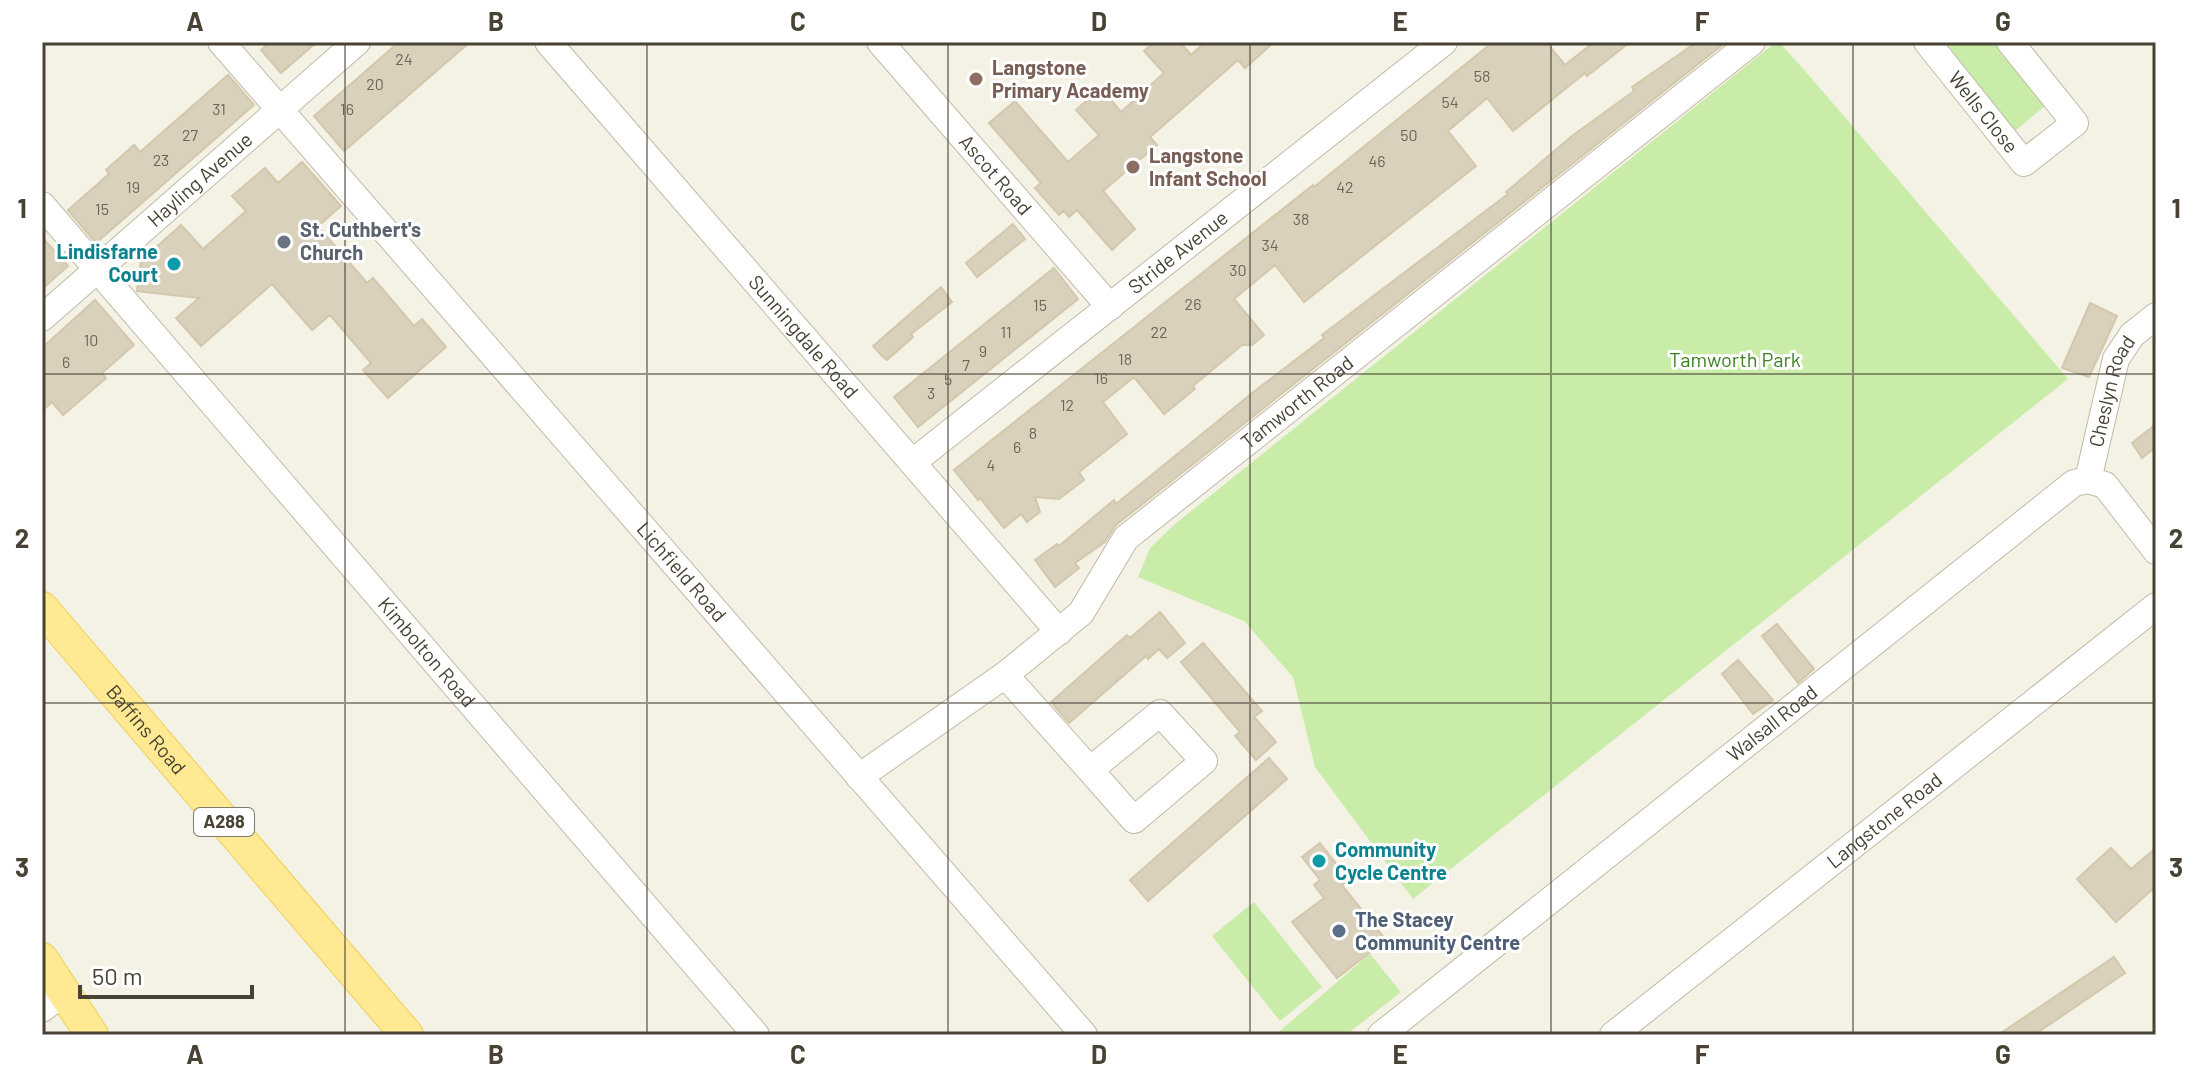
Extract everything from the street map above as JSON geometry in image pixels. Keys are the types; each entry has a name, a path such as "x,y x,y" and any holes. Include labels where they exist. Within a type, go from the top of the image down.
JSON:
{"main road":[{"name":"Baffins Road","path":"42,608 407,1035"},
{"path":"42,959 53,1001 92,1035"}],"street":[{"name":"Lichfield Road","path":"221,42 1084,1035"},
{"name":"Hayling Avenue","path":"42,318 357,42"},
{"name":"Sunningdale Road","path":"548,42 1059,632"},
{"name":"Ascot Road","path":"880,42 1110,307"},
{"name":"Stride Avenue","path":"913,462 1444,42"},
{"name":"Tamworth Road","path":"859,777 1005,675 1059,632 1081,613 1126,538 1752,42"},
{"name":"Wells Close","path":"1927,42 2024,163 2075,123 2010,42"},
{"name":"Kimbolton Road","path":"42,205 756,1035"},
{"name":"Cheslyn Road","path":"2088,480 2116,359 2132,335 2156,316"},
{"path":"2088,480 2105,485 2156,551"},
{"name":"Walsall Road","path":"1381,1035 2074,483 2088,480"},
{"name":"Langstone Road","path":"1613,1035 2156,606"},
{"path":"1005,675 1090,770"}],"green space":[{"name":"Tamworth Park","path":"1776,42 1813,80 2068,379 1413,899 1315,767 1293,677 1244,621 1138,577 1150,548 1175,524"},
{"path":"1953,42 2004,42 2052,100 2015,131 1945,48"},
{"path":"1254,902 1322,987 1280,1021 1212,936"},
{"path":"1370,954 1401,992 1346,1035 1275,1035"}],"building":[{"path":"270,42 317,42 281,73 261,50"},
{"path":"399,42 470,42 344,151 314,116"},
{"path":"1154,42 1180,42 1191,55 1205,42 1274,42 1245,68 1238,60 1150,137 1157,145 1103,191 1135,229 1112,250 1077,210 1069,217 1064,211 1059,215 1035,188 1041,183 989,123 1015,101 1068,162 1099,135 1076,110 1101,88 1121,112 1164,73 1144,51"},
{"path":"1493,42 1546,42 1565,65 1594,42 1630,42 1587,76 1585,73 1513,131 1487,98 1448,131 1476,166 1304,302 1275,265 1234,299 1264,335 1252,345 1242,345 1164,414 1134,377 1103,402 1127,434 1079,472 1084,480 1059,499 1035,497 1040,512 1027,522 1021,514 1004,528 954,470"},
{"path":"1697,42 1726,42 1116,525 1105,542 1075,563 1079,568 1055,587 1035,560 1057,544 1059,546 1114,500 1116,504 1324,338 1322,335 1508,194 1506,192 1572,136 1634,91 1632,87"},
{"path":"228,75 254,105 96,243 68,210 109,174 106,170 134,145 140,152"},
{"path":"302,162 341,206 318,226 367,283 373,278 414,326 422,319 446,347 388,398 363,370 371,363 330,315 312,330 272,284 201,346 176,318 199,298 137,291 141,261 181,225 203,249 246,211 232,196 265,168 278,183"},
{"path":"1013,224 1025,239 977,277 966,263"},
{"path":"42,237 68,266 42,289"},
{"path":"1054,268 1078,299 918,427 894,397"},
{"path":"941,287 952,302 911,334 913,337 887,360 873,346"},
{"path":"95,300 134,345 102,373 106,378 63,415 52,402 42,411 42,348"},
{"path":"2090,303 2117,316 2089,377 2062,368"},
{"path":"2156,424 2156,447 2142,458 2132,443"},
{"path":"1160,612 1185,643 1167,658 1159,649 1148,659 1146,656 1069,723 1051,702 1127,635 1130,638"},
{"path":"1777,624 1814,669 1798,683 1762,636"},
{"path":"1203,643 1262,711 1254,717 1276,742 1256,760 1235,736 1240,732 1181,662"},
{"path":"1738,660 1773,700 1753,714 1722,674"},
{"path":"1269,758 1287,779 1148,901 1130,880"},
{"name":"The Stacey Community Centre","path":"1320,843 1348,879 1342,885 1386,940 1337,978 1292,922 1324,898 1314,885 1320,880 1302,857"},
{"path":"2111,848 2131,869 2156,848 2156,886 2116,922 2077,879"},
{"path":"2114,957 2125,973 2034,1035 1998,1035"}],"place":[{"name":"Langstone Primary Academy","path":"976,79"},
{"name":"Langstone Infant School","path":"1133,167"},
{"name":"St. Cuthbert's Church","path":"284,242"},
{"name":"Lindisfarne Court","path":"174,264"},
{"name":"Community Cycle Centre","path":"1319,861"},
{"name":"The Stacey Community Centre","path":"1339,931"}]}
